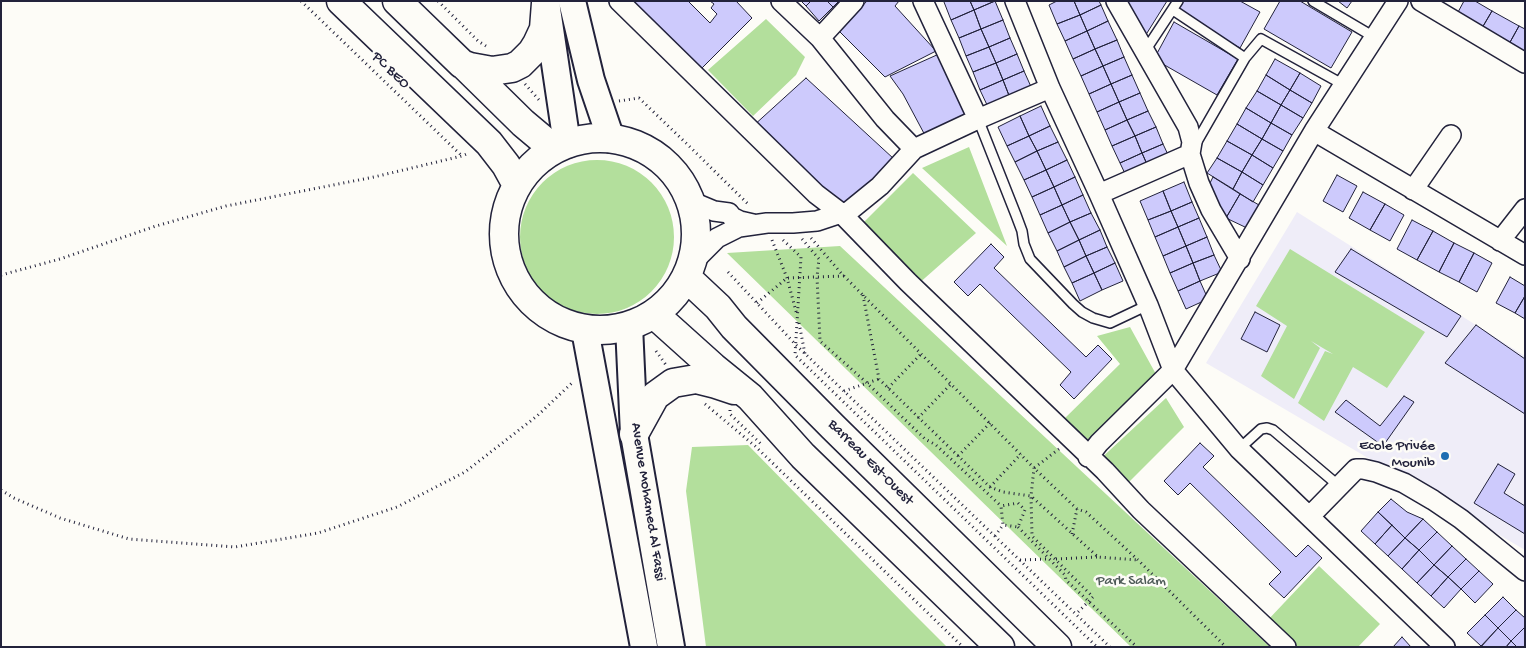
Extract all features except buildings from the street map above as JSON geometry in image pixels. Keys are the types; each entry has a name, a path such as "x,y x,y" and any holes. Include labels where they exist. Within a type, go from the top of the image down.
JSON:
{"main road":[{"path":"342,1 489,143 506,165 517,185"},
{"path":"398,1 523,123 561,146"},
{"path":"462,64 492,71 504,59 526,58 537,44 555,2"},
{"path":"596,138 611,139 626,142 653,154 675,175 690,201 696,232 689,270 678,291 667,303 654,314 629,326 606,330 585,330 552,317 526,295 513,274 505,250 504,233 508,208 517,185 528,170 561,146 596,138"},
{"name":"Barreau Est-Ouest","path":"689,270 734,328 1057,647"},
{"path":"654,314 750,397 803,456 1000,647"},
{"path":"634,434 655,396 664,388 677,381 704,380 750,397"}],"street":[{"path":"619,1 816,194 841,213 876,251 1072,439 1141,510 1286,647"},
{"path":"781,1 820,38 884,118 914,149"},
{"path":"820,38 854,1"},
{"path":"923,1 978,119"},
{"path":"1015,1 1050,88 1148,305 1173,370 1239,449 1445,647"},
{"path":"1116,1 1188,127 1192,142 1190,154 1211,210 1240,259"},
{"path":"1088,457 1099,443 1173,370 1314,131 1398,1"},
{"path":"1421,1 1525,63"},
{"path":"555,2 582,50 598,105 611,139"},
{"path":"555,2 561,146"},
{"path":"689,270 716,238 739,228 817,221 848,212 880,186 914,149 1050,88"},
{"path":"1314,131 1525,256"},
{"path":"1413,190 1451,135"},
{"path":"1099,194 1190,154"},
{"path":"690,201 714,211 729,213 740,221 765,227"},
{"path":"1500,241 1525,209"},
{"name":"Avenue Mohamed Al Fassi","path":"629,326 634,434 671,647"},
{"name":"Avenue Mohamed Al Fassi","path":"585,330 644,647"},
{"path":"1310,516 1356,469 1376,472 1404,483 1460,519 1525,571"}],"lane":[{"path":"1144,53 1178,1"},
{"path":"1313,1 1374,37"},
{"path":"1173,10 1245,58"},
{"path":"1190,154 1245,58 1261,39 1344,85"},
{"path":"978,119 1022,231 1024,244 1030,259 1073,304 1093,318 1110,324 1148,305"},
{"path":"1239,449 1261,429 1273,430 1339,486"}],"path":[{"name":"PC BEO","path":"301,1 462,156"},
{"path":"438,1 478,41 504,59 542,104"},
{"path":"598,105 638,98 688,145 765,227 800,257 796,355 1097,647"},
{"path":"1,275 60,259 156,226 226,206 374,177 462,156 489,143"},
{"path":"765,227 787,278 806,354"},
{"path":"995,536 1003,525 1001,506 936,445 925,439 820,341 817,277 819,259 799,236 810,236 844,276 1034,468 1077,509 1086,512 1138,560 1226,647"},
{"path":"728,272 796,345 1110,647"},
{"path":"757,303 787,278 844,276"},
{"path":"863,295 879,379 990,487 1003,492 1031,496 1098,557"},
{"path":"656,351 677,381 755,446 963,647"},
{"path":"888,388 921,354"},
{"path":"1,490 14,498 60,518 129,539 235,548 318,532 397,507 464,472 537,416 592,363"},
{"path":"844,391 879,379"},
{"path":"918,418 951,384"},
{"path":"958,456 990,423"},
{"path":"1072,439 1034,468 1031,496 1032,536 1093,597 1076,614"},
{"path":"990,487 1021,454"},
{"path":"1001,506 1018,503 1025,510 1018,527"},
{"path":"1072,534 1077,509"},
{"path":"1003,525 1018,527 1065,575 1066,580 1137,647"},
{"path":"1020,560 1098,557 1138,560"}],"shaded area":[{"name":"Ecole Privée Mounib","path":"1297,212 1525,356 1525,550 1206,363"}],"green space":[{"path":"766,19 805,57 796,75 753,116 708,70"},
{"path":"969,147 1007,246 922,168"},
{"path":"597,160 612,161 627,166 652,182 668,207 673,222 673,252 668,267 652,292 627,308 612,313 597,314 582,313 567,308 542,292 526,267 521,252 520,237 521,222 526,207 542,182 567,166 582,161"},
{"path":"913,173 976,233 917,285 861,225"},
{"name":"Park Salam","path":"840,246 1270,647 1131,647 727,253"},
{"path":"1290,249 1425,332 1387,388 1353,367 1324,421 1298,403 1325,351 1333,354 1311,341 1320,348 1294,399 1261,376 1287,326 1256,306"},
{"path":"1130,327 1157,376 1091,442 1064,419 1120,364 1097,336"},
{"path":"1166,398 1184,427 1123,488 1096,463"},
{"path":"748,445 947,647 706,647 686,491 692,447"},
{"path":"1319,566 1380,624 1358,647 1292,647 1266,622"}],"place":[{"name":"Ecole Privée Mounib","path":"1445,456"}]}
